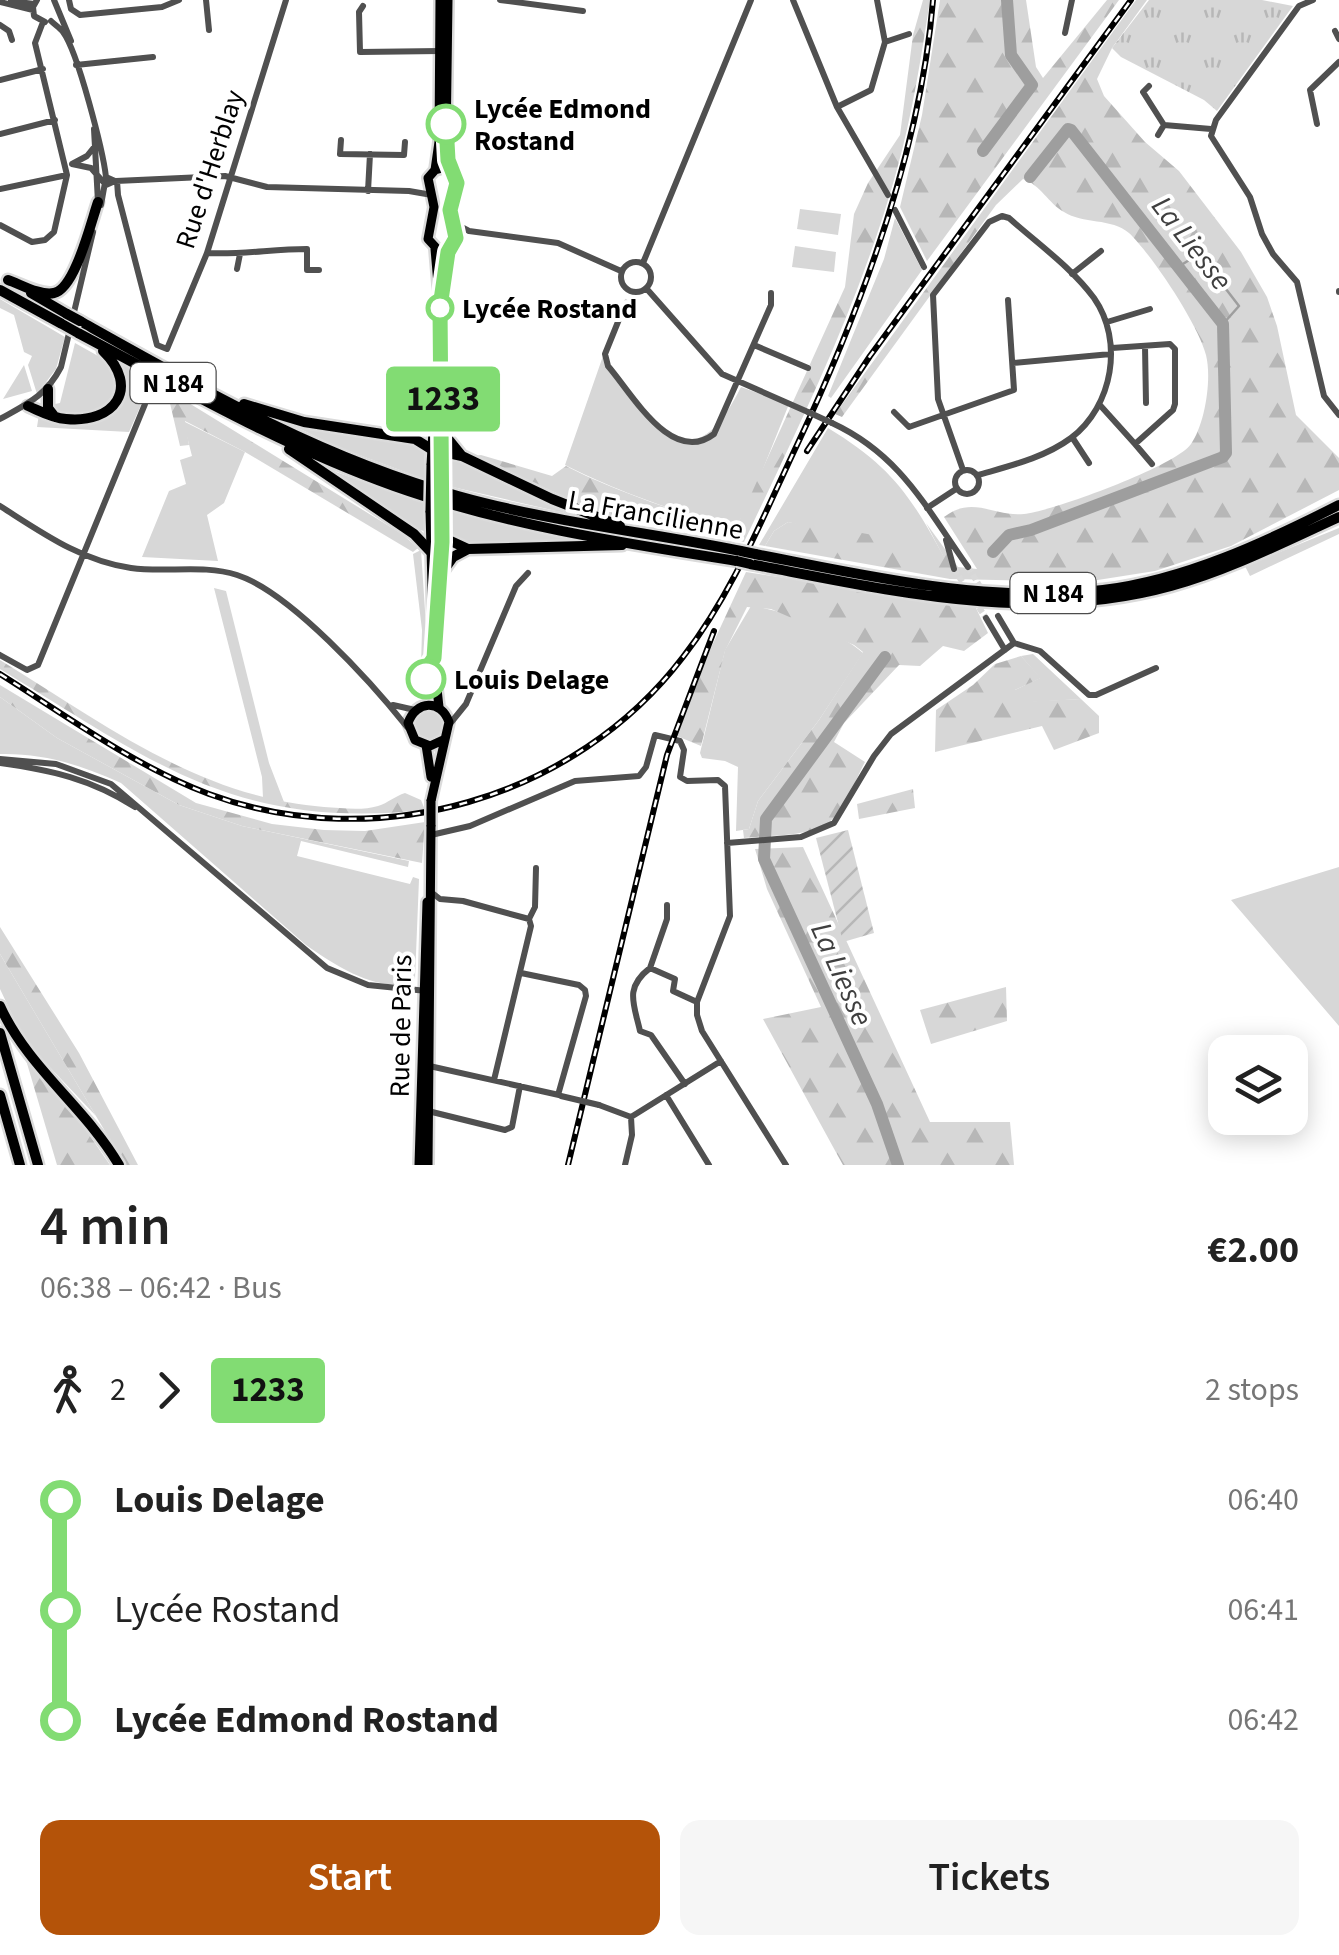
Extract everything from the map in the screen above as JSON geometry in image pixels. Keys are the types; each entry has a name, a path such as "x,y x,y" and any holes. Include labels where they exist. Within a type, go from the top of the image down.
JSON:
{"highway":[{"path":"4,278 48,294 64,288 98,209"},
{"name":"La Francilienne","path":"4,278 64,319"},
{"name":"La Francilienne","path":"0,290 315,445 426,487 646,540"},
{"name":"La Francilienne","path":"79,327 92,340 254,426 348,469 422,496 523,522 739,556 994,605 1088,601 1171,586 1339,520"},
{"path":"28,406 56,418 96,418 110,410 118,398 122,379 117,366 92,340"},
{"path":"48,390 48,408 56,418"},
{"path":"219,396 304,422 421,441 437,461 462,456"},
{"path":"403,437 419,432 432,413"},
{"path":"254,426 414,534 436,530 468,548"},
{"path":"444,434 462,456 646,540"},
{"name":"La Francilienne","path":"752,559 967,590 1029,594 1104,590 1167,577 1294,528 1339,505"},
{"path":"441,574 453,557 468,548 646,540"},
{"path":"0,1006 21,1046 94,1127 120,1165"},
{"path":"0,1033 38,1165"},
{"path":"0,1096 20,1161"}],"main road":[{"path":"435,629 441,574 436,530 437,461 444,434 440,307 435,249 428,236 434,212 432,174 438,150 440,0"},
{"path":"440,307 452,245 450,206 457,183 451,170 446,124 448,0"},
{"path":"432,174 444,167 451,170"},
{"path":"435,249 442,252 452,245"},
{"path":"440,344 432,413 437,461 434,662 430,696 409,719 409,730 415,740 426,745 443,740"},
{"path":"432,796 449,725 442,709 434,662"},
{"path":"419,708 442,709"},
{"path":"426,745 432,796"},
{"name":"Rue de Paris","path":"428,1165 425,916 430,890 432,796"},
{"name":"Rue de Paris","path":"420,1165 425,1110"}],"street":[{"path":"0,224 32,242 44,240 54,232 69,168 35,38 59,7 54,0"},
{"path":"70,0 76,14 162,8 179,0"},
{"path":"206,0 209,30"},
{"name":"Rue d'Herblay","path":"109,179 118,195 157,345 167,349 207,252 286,0"},
{"path":"500,0 583,11"},
{"path":"642,263 750,0"},
{"path":"793,0 837,107 888,195"},
{"path":"837,107 871,90 885,42 877,0"},
{"path":"1065,33 1072,0"},
{"path":"1313,0 1298,3 1211,129 1211,136 1250,197 1268,244 1297,282 1324,396 1339,415"},
{"path":"0,418 28,406 48,390 62,367 98,209 109,179 102,144 62,30 35,5 1,1"},
{"path":"363,6 359,12 360,52 440,51"},
{"path":"0,26 9,31 12,40"},
{"path":"1335,31 1339,40"},
{"path":"885,42 909,34"},
{"path":"76,64 153,57"},
{"path":"1316,124 1310,90 1339,62"},
{"path":"0,80 43,70"},
{"path":"1150,86 1143,92 1146,102 1164,125 1211,129"},
{"path":"0,134 55,120"},
{"path":"94,123 96,159 109,179"},
{"path":"1158,134 1164,125"},
{"path":"341,140 340,154 404,155 405,142"},
{"path":"69,168 95,146"},
{"path":"368,191 370,154"},
{"path":"0,189 69,168 88,167 109,179 231,178 267,187 409,191 432,196"},
{"path":"409,191 432,174"},
{"path":"98,209 109,179"},
{"path":"896,210 924,267"},
{"path":"927,508 956,489 963,470 938,398 932,295 989,222 1002,216 1072,274 1096,301 1106,322 1111,351 1107,386 1099,404 1072,437 1038,456 978,475"},
{"path":"451,222 469,231 558,243 621,271"},
{"path":"452,245 469,231"},
{"path":"207,252 240,254 262,248 320,248"},
{"path":"307,249 306,270 320,270"},
{"path":"1072,274 1101,251"},
{"path":"237,269 240,254"},
{"path":"621,271 632,262 642,263 651,276 646,288"},
{"path":"621,271 622,283 632,292"},
{"path":"628,300 632,292 646,288"},
{"path":"646,288 716,369 832,424 884,454 900,470 968,567"},
{"path":"622,312 604,354 608,366 668,436 688,444 705,441 714,434 771,305 772,293"},
{"path":"894,412 909,428 1014,390 1008,300"},
{"path":"1106,322 1150,308"},
{"path":"754,344 808,368"},
{"path":"1013,364 1170,344 1175,348 1173,410 1135,444"},
{"path":"1145,346 1146,403"},
{"path":"0,655 23,669 31,670 38,665 146,404 143,394"},
{"path":"1099,404 1152,464"},
{"path":"1072,437 1089,463"},
{"path":"963,470 978,475"},
{"path":"956,489 964,496 969,495 978,475"},
{"path":"0,506 82,555 134,569 226,572 256,582 294,609 387,702 409,730"},
{"path":"945,534 954,569"},
{"path":"449,725 466,704 516,586 528,573"},
{"path":"998,616 1014,643 1040,651 1083,690 1096,695 1156,668"},
{"path":"986,618 1005,650"},
{"path":"727,843 801,837 834,823 891,734 1014,643"},
{"path":"387,702 419,708"},
{"path":"442,709 458,714"},
{"path":"431,830 470,826 575,781 639,776 657,734 683,744 679,773 683,780 718,780 725,786 729,909 725,932 697,1002 696,1014 702,1031 786,1165"},
{"path":"0,761 82,779 145,813 320,963 368,986 427,991"},
{"path":"494,1080 531,926 529,919 535,907 536,868"},
{"path":"430,890 440,900 458,900 529,919"},
{"path":"667,905 667,920 650,968 632,989 630,1002 640,1031 651,1035 685,1084"},
{"path":"650,968 671,975 674,991 697,1002"},
{"path":"520,974 585,990 559,1095"},
{"path":"631,1117 721,1062"},
{"path":"425,1065 599,1104 631,1117"},
{"path":"425,1110 505,1130 512,1127 520,1086"},
{"path":"666,1095 709,1165"},
{"path":"625,1165 632,1136 631,1117"}],"green space":[{"path":"923,0 930,0 916,87 881,221 828,361 744,542 605,515 474,456 552,476 566,466 679,511 739,521 845,287 854,214 868,183 900,135 913,35"},
{"path":"940,0 1026,0 1036,67 1043,78 1107,0 1119,0 927,261 900,207 922,115"},
{"path":"1136,0 1147,0 1112,48 1097,79 1104,96 1145,142 1179,171 1241,252 1267,297 1277,326 1296,415 1339,458 1339,490 1231,546 1155,571 1085,582 950,579 765,546 774,531 788,522 887,538 944,558 926,523 958,567 977,569 944,517 954,511 974,507 1013,514 1039,511 1139,475 1191,444 1203,413 1208,365 1194,326 1173,291 1129,233 1114,225 1071,216 1023,179 996,205 842,417 835,414"},
{"path":"1149,0 1262,0 1293,6 1217,111 1204,100 1121,57 1112,48"},
{"path":"800,209 841,214 838,235 797,229"},
{"path":"895,218 922,270 831,398 828,396 884,259"},
{"path":"795,246 836,252 834,272 792,267"},
{"path":"0,299 65,337 56,369 37,394 28,365 32,356 24,352 14,315 0,308"},
{"path":"75,343 107,361 117,381 115,392 98,410 61,414 50,405 60,403"},
{"path":"603,356 654,420 670,434 686,440 703,436 722,419 741,387 789,404 739,521 678,511 565,465"},
{"path":"120,364 127,365 132,378 152,388 136,390 141,405 129,432 37,427 39,414 58,423 75,425 102,419 113,412 125,393"},
{"path":"24,365 32,391 3,399"},
{"path":"127,365 402,534 418,548 413,552 245,452 185,421 189,445 180,446 169,399 127,371"},
{"path":"282,420 413,443 425,451 424,479 335,446"},
{"path":"183,421 245,452 224,503 207,515 218,561 142,557 169,491 186,484 180,460 192,456"},
{"path":"828,428 868,456 897,484 945,559 788,522 774,531 765,546 759,545"},
{"path":"451,456 569,514 448,486"},
{"path":"333,471 424,503 424,531 415,529"},
{"path":"448,510 587,542 468,544 450,532"},
{"path":"1339,528 1339,534 1250,576 1245,566"},
{"path":"421,550 427,641 421,666 422,630 413,554"},
{"path":"746,572 975,606 988,633 964,651 943,646 920,666 899,665 844,723 834,742 865,762 838,813 825,825 807,832 744,838 743,830 749,829 758,801 819,720 863,652 854,645 771,609 747,607 725,651 701,746 677,736 709,652"},
{"path":"214,588 226,591 269,763 284,802 263,798 262,777"},
{"path":"751,606 810,623 863,653 758,801 749,829 736,831 738,767 702,758 700,753 725,650"},
{"path":"1033,654 1081,699 1014,703 1015,690 1040,678 1021,656"},
{"path":"1021,656 1041,678 1015,690 1015,702 1081,699 1099,716 1099,733 1054,750 1042,726 935,752 936,710 973,685 995,664"},
{"path":"0,660 154,754 235,789 278,800 351,809 378,806 405,793 421,800 425,810 358,813 300,809 247,799 199,782 104,733 0,669"},
{"path":"0,685 196,803 272,824 324,830 365,831 425,822 422,863 242,826 179,805 57,738 0,697"},
{"path":"0,697 57,738 179,805 242,826 409,861 408,867 301,841 297,856 410,884 413,877 419,879 415,979 388,984 373,981 317,953 121,783 62,761 0,754"},
{"path":"430,710 441,714 445,725 441,736 430,740 419,736 415,725 419,714"},
{"path":"913,789 915,808 859,819 857,804"},
{"path":"848,830 874,933 843,942 816,838"},
{"path":"803,847 930,1122 1010,1122 1014,1165 843,1165 763,1019 821,1007 767,889 755,849"},
{"path":"1339,867 1339,1026 1231,900"},
{"path":"0,927 79,1053 138,1165 125,1165 0,954"},
{"path":"0,954 96,1116 24,1040 0,989"},
{"path":"1006,987 1007,1021 931,1044 920,1010"},
{"path":"26,1060 66,1101 110,1165 57,1165"}],"waterway":[{"name":"La Liesse","path":"983,151 1032,85 1011,55 1007,0"},
{"name":"La Liesse","path":"993,552 1009,535 1031,530 1226,453 1223,324 1071,130 1030,177"},
{"path":"1178,267 1199,254 1239,306 1223,324"},
{"name":"La Liesse","path":"885,657 766,819 764,859 877,1104 898,1165"}],"tunnel":[{"path":"622,312 628,300"},
{"path":"968,567 982,590"},
{"path":"954,569 967,589"},
{"path":"974,600 986,618"}],"railway":[{"path":"0,674 102,739 181,783 273,812 339,819 404,815 468,802 530,779 587,747 639,706 701,633 772,500 844,339 884,228 916,114 933,0"},
{"path":"807,451 870,356 1131,0"},
{"path":"568,1165 667,755 714,631"}],"bus line":[{"name":"1233","path":"426,679 434,658 441,574 444,434 440,307 448,252 456,238 450,210 457,183 448,160 446,124"}],"place":[{"name":"Lycée Edmond Rostand","path":"446,124"},
{"name":"Lycée Rostand","path":"440,308"},
{"name":"Louis Delage","path":"426,679"}]}
